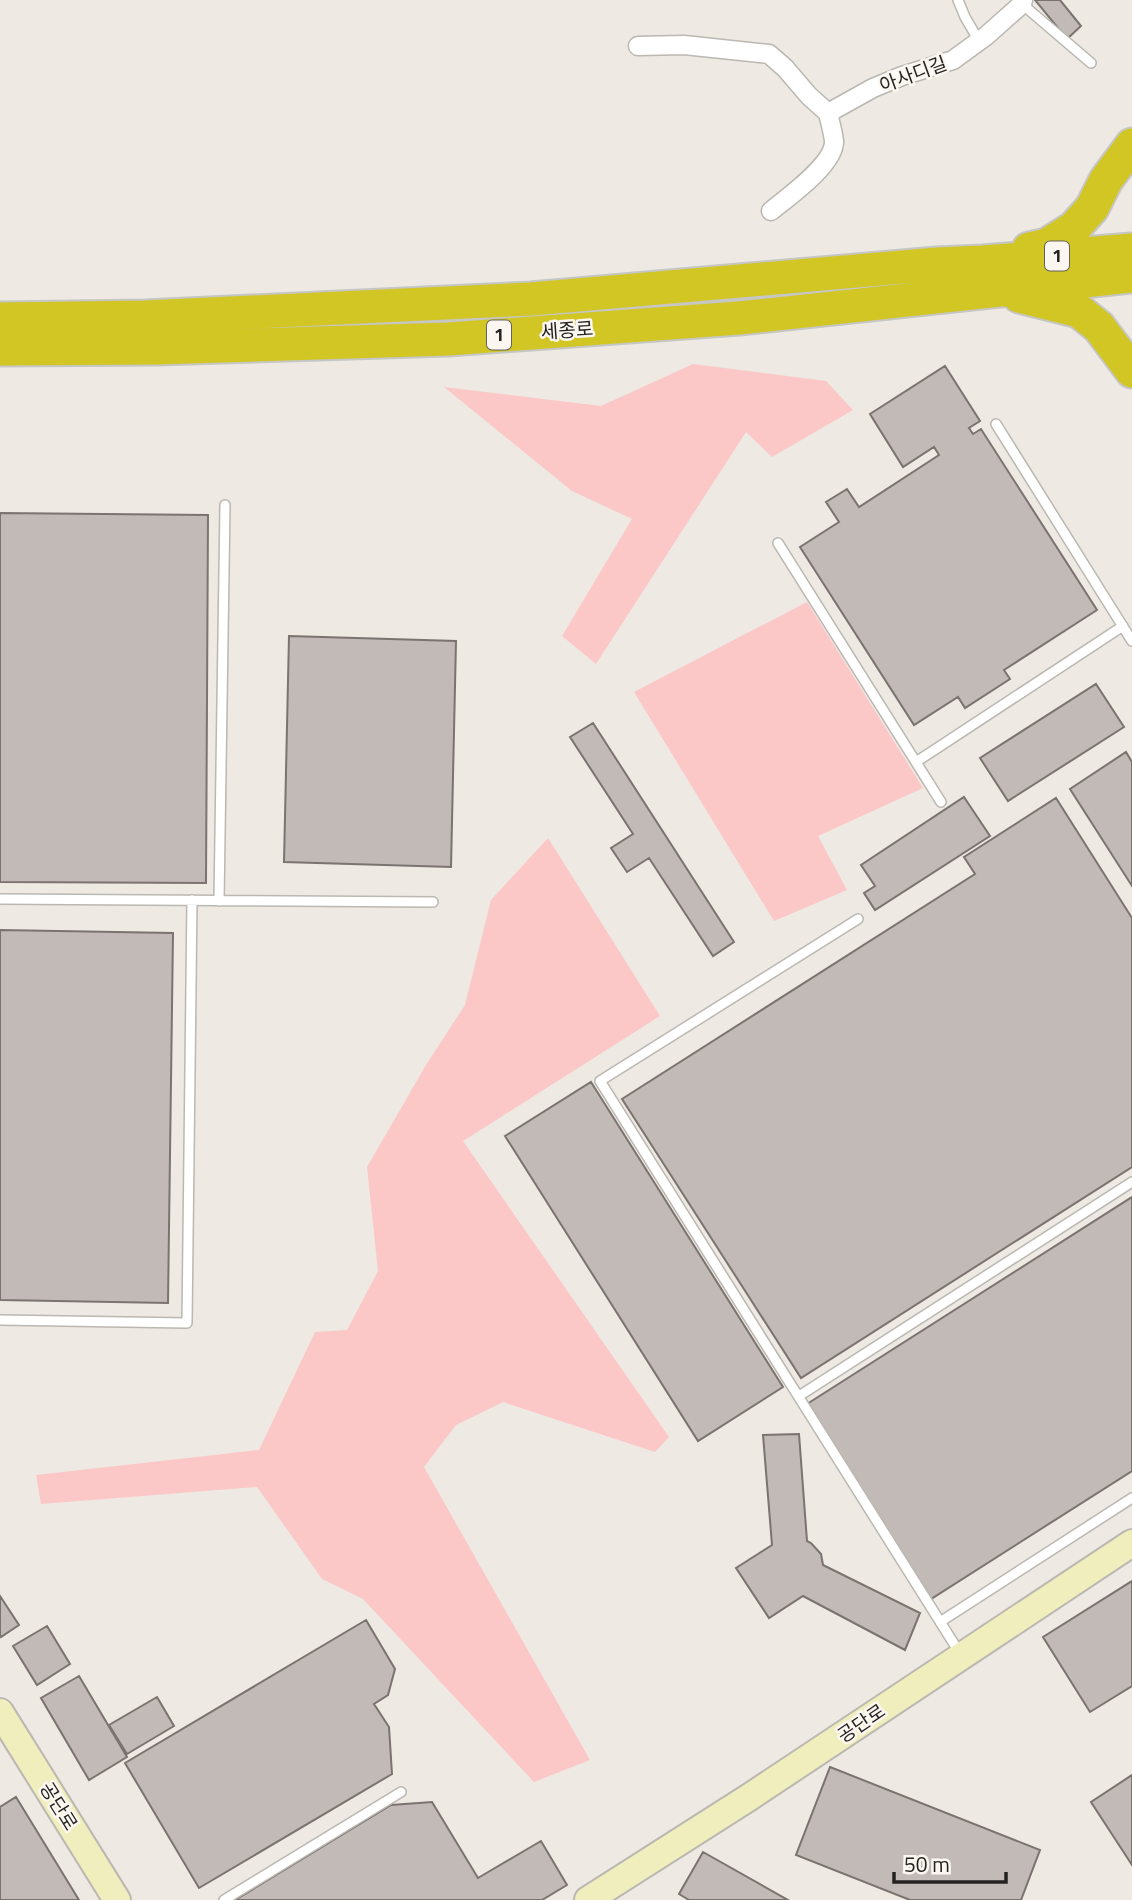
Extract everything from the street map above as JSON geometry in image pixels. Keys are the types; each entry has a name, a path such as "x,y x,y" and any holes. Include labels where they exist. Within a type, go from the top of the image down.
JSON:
{"highway":[{"path":"989,276 1074,228 1092,208 1106,180 1131,155"},
{"name":"세종로","path":"0,349 157,348 448,339 739,317 1132,250"},
{"name":"세종로","path":"0,319 145,317 531,299 937,264 989,276 1132,276"},
{"path":"989,276 1079,311 1099,327 1132,371"}],"street":[{"name":"아사디길","path":"828,113 892,80 953,60 979,41 1022,2"},
{"path":"638,46 684,45 769,54 828,113 834,144 827,159 813,177 771,211"},
{"name":"공단로","path":"588,1900 748,1798 1132,1543"},
{"name":"공단로","path":"0,1712 117,1900"}],"lane":[{"path":"958,0 979,41"},
{"path":"1022,2 1091,63"},
{"path":"996,424 1132,641"},
{"path":"219,901 225,505"},
{"path":"778,543 940,802"},
{"path":"916,762 1123,626"},
{"path":"0,899 433,902"},
{"path":"0,1320 187,1323 192,900"},
{"path":"858,919 600,1081 962,1656"},
{"path":"799,1396 1132,1182"},
{"path":"940,1622 1132,1498"},
{"path":"224,1900 401,1792"}],"shaded area":[{"path":"693,364 826,381 853,410 772,457 746,432 596,664 562,636 632,519 572,491 444,387 601,406"},
{"path":"807,602 923,788 818,836 847,890 774,921 634,692"},
{"path":"548,838 660,1016 463,1141 669,1437 655,1452 503,1402 456,1425 424,1467 590,1760 534,1782 363,1599 322,1579 257,1487 41,1504 36,1475 259,1450 315,1332 347,1330 378,1271 367,1167 426,1065 465,1005 491,900"}],"building":[{"path":"1035,0 1060,0 1081,26 1067,39"},
{"path":"945,366 980,421 969,428 973,434 981,429 1097,610 1004,670 1010,679 965,708 958,697 914,725 800,547 839,522 826,502 847,489 859,507 939,455 934,447 903,467 870,414"},
{"path":"0,513 208,515 206,883 0,882"},
{"path":"289,636 456,641 451,867 284,862"},
{"path":"1096,684 1124,727 1008,801 980,758"},
{"path":"593,723 734,942 713,956 649,858 627,872 611,848 633,834 570,737"},
{"path":"1126,752 1132,762 1132,886 1070,789"},
{"path":"964,797 990,836 875,910 864,893 875,886 861,865"},
{"path":"1056,798 1132,918 1132,1167 801,1378 622,1099 975,874 964,857"},
{"path":"0,930 173,933 168,1303 0,1300"},
{"path":"591,1082 783,1387 698,1441 505,1136"},
{"path":"1132,1197 1132,1471 931,1599 807,1404"},
{"path":"799,1434 807,1541 821,1554 823,1565 920,1613 905,1650 803,1596 769,1618 736,1568 772,1545 763,1435"},
{"path":"1132,1581 1132,1686 1090,1712 1043,1637"},
{"path":"0,1596 19,1625 1,1637 0,1635"},
{"path":"366,1620 395,1669 388,1695 374,1704 389,1727 392,1774 199,1888 125,1763"},
{"path":"47,1626 70,1664 37,1685 13,1646"},
{"path":"79,1676 127,1757 89,1780 41,1698"},
{"path":"157,1697 174,1726 127,1754 109,1725"},
{"path":"830,1767 1040,1850 1021,1900 910,1900 796,1855"},
{"path":"1132,1775 1132,1865 1091,1802"},
{"path":"16,1797 79,1900 0,1900 0,1807"},
{"path":"432,1802 478,1878 541,1841 567,1885 542,1900 235,1900 391,1805"},
{"path":"703,1852 788,1900 689,1900 679,1894"}]}
